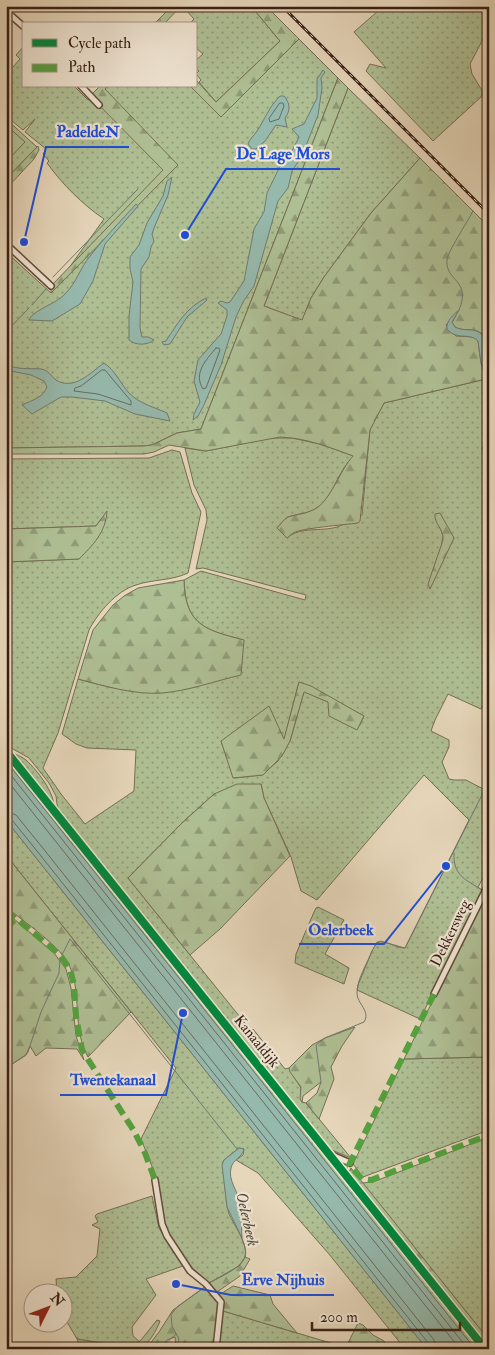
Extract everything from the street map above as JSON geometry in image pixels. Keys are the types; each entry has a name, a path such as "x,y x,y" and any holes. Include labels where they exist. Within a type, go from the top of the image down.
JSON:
{"street":[{"path":"6,10 22,25"},
{"path":"83,88 100,105"},
{"path":"6,244 51,286"},
{"name":"Kanaaldijk","path":"6,751 485,1349"},
{"name":"Dekkersweg","path":"434,994 489,883"},
{"path":"330,1154 350,1164 346,1174"},
{"path":"155,1180 162,1224 166,1236 190,1271 206,1284 221,1302 216,1349"}],"green space":[{"path":"172,6 181,6 166,22 156,22"},
{"path":"190,6 251,6 280,41 216,102 199,82 201,80 198,76 198,58 203,54 198,50 198,22 191,22 194,19 186,10"},
{"path":"251,6 266,6 299,39 221,117 192,88 198,88 198,82 216,102 280,41"},
{"path":"375,6 489,6 489,25 470,64 472,74 483,92 481,97 433,141 366,71 370,64 386,68 354,32 378,11"},
{"path":"299,39 338,78 201,429 177,433 152,445 143,446 6,448 6,252 51,293 104,219 66,186 47,163 49,161 43,154 46,149 25,132 35,119 23,130 6,116 6,75 20,59 16,55 22,48 22,88 76,88 88,100 104,88 192,88 221,117"},
{"path":"338,78 348,88 264,306 302,320 311,298 324,277 371,213 420,158 489,227 489,362 487,345 482,334 474,330 459,329 452,323 458,311 446,325 456,336 474,337 478,341 481,363 486,379 384,403 370,430 360,521 358,523 298,531 292,533 287,538 277,528 288,517 303,514 323,503 353,456 308,441 280,437 206,451 169,445 154,452 144,454 6,454 6,448 152,445 177,433 201,429"},
{"path":"98,88 106,88 178,165 51,293 51,286 163,170 90,96"},
{"path":"348,88 420,158 371,213 324,277 311,298 302,321 264,306"},
{"path":"6,119 37,147 6,179 6,162 24,142 6,125"},
{"path":"6,125 25,142 6,162"},
{"path":"38,146 39,150 34,159 6,189 6,179"},
{"path":"486,379 489,385 489,429 482,449 489,457 489,703 485,702 481,709 448,694 431,731 449,740 449,747 442,762 449,779 466,780 489,792 489,867 478,887 483,891 479,901 420,1019 357,990 377,942 405,948 469,820 424,775 317,900 301,891 291,857 264,798 261,784 214,794 182,823 128,878 248,1027 246,1032 250,1037 253,1029 285,1069 289,1068 301,1088 302,1102 306,1103 351,1158 327,1148 58,812 56,796 49,783 29,758 6,745 6,562 79,559 102,518 96,526 6,529 6,459 149,458 172,450 180,452 192,493 201,512 188,573 142,583 121,592 108,603 89,630 58,733 43,768 85,824 134,791 136,750 87,748 76,744 62,734 78,679 140,692 165,692 198,686 205,682 243,640 218,633 200,623 193,616 185,595 184,580 201,571 305,600 306,595 203,568 196,569 207,520 206,510 194,485 185,448 206,451 270,438 292,438 320,444 354,456 344,467 321,505 309,512 288,517 277,528 287,538 298,532 337,527 362,515 370,429 384,403","holes":["435,516 454,538 428,586 441,548 443,535","299,682 364,716 360,725 336,719 328,702 304,691 290,741 278,761 262,775 234,778 221,741 284,740"]},
{"path":"107,511 101,532 94,543 79,559 6,562 6,529 96,526"},
{"path":"440,513 454,538 430,589 428,584 443,540 435,518 435,514"},
{"path":"184,580 188,607 200,623 218,633 244,640 241,675 182,690 162,693 141,693 78,679 93,630 113,605 138,588"},
{"path":"299,682 311,686 364,716 357,730 329,716 328,702 304,692 290,741 282,756 263,775 233,778 221,741 269,706 284,739"},
{"path":"8,751 31,765 48,788 54,807"},
{"path":"6,754 307,1132 483,1349 475,1349 6,761"},
{"path":"237,784 261,784 264,798 290,856 220,929 190,955 128,878 182,823 214,794"},
{"path":"6,820 427,1349 405,1349 329,1254 258,1173 236,1160 243,1155 244,1149 239,1148 224,1160 224,1165 228,1210 244,1243 246,1255 244,1260 233,1270 209,1283 189,1265 166,1233 155,1174 141,1139 176,1068 6,855"},
{"path":"6,855 131,1012 88,1057 80,1035 76,989 70,967 51,943 6,907"},
{"path":"489,887 489,1057 404,1059 486,892"},
{"path":"318,907 344,920 325,954 349,968 344,984 295,963 296,954 314,912"},
{"path":"6,912 54,953 66,969 71,988 76,1036 84,1060 77,1049 46,1048 36,1056 30,1046 26,1055 6,1068"},
{"path":"355,1027 331,1067 334,1079 319,1119 306,1103 317,1093 321,1082 303,1096 302,1102 300,1099 301,1087 289,1068 312,1045"},
{"path":"489,1057 489,1130 363,1177 353,1164 404,1059"},
{"path":"489,1137 489,1340 362,1183 373,1182"},
{"path":"351,1168 489,1340 489,1347 349,1172"},
{"path":"152,1196 159,1228 183,1266 146,1279 156,1295 132,1327 133,1336 140,1342 131,1348 77,1339 72,1330 72,1282 56,1282 56,1279 76,1277 97,1256 100,1229 92,1225 98,1222 95,1216"},
{"path":"245,1257 250,1259 240,1276 217,1292 209,1283 239,1266"},
{"path":"206,1286 219,1302 214,1349 176,1349 175,1337 167,1340 161,1349 146,1349 173,1310"},
{"path":"233,1286 270,1295 273,1304 297,1333 223,1311 224,1301 219,1295"},
{"path":"223,1311 351,1349 218,1349"},
{"path":"157,1320 160,1321 155,1333 141,1349 96,1349 80,1346 77,1339 131,1348 141,1340"},
{"path":"358,1323 384,1341 387,1349 351,1349 346,1347"}],"water":[{"path":"323,70 325,72 321,78 322,88 318,115 302,156 292,171 288,188 278,201 254,286 236,317 221,365 203,407 198,416 193,420 200,402 194,381 198,360 221,334 227,316 227,310 218,303 221,301 230,302 244,281 254,229 264,212 267,193 280,166 290,155 299,137 292,129 304,124 317,98 317,79"},
{"path":"280,96 284,96 289,104 285,118 287,127 276,125 265,141 256,149 252,149 248,144 249,142"},
{"path":"172,177 168,195 152,234 154,241 149,257 141,269 140,328 142,337 154,340 145,344 138,344 129,340 129,316 133,282 130,257 139,245 147,223 163,196 167,181"},
{"path":"136,204 138,206 105,244 93,281 80,304 52,321 29,320 35,313 65,294 73,285 90,256"},
{"path":"206,298 207,300 187,317 170,344 164,345 162,342 166,341 183,316 193,306"},
{"path":"459,310 452,322 455,327 474,330 485,338 489,362 489,385 481,363 478,341 475,338 455,335 447,329 452,316"},
{"path":"104,363 133,397 142,403 167,413 170,421 135,414 105,401 72,397 61,397 32,414 22,405 43,394 47,387 44,381 31,375 6,370 6,365 41,369 48,372 56,380 69,383 82,379"},
{"path":"6,761 475,1349 427,1349 6,820"},
{"path":"239,1148 244,1149 232,1165 230,1172 241,1206 242,1238 227,1207 222,1165 224,1160"}],"waterway":[{"path":"53,277 138,189"},
{"name":"Oelerbeek","path":"484,197 489,192"},
{"name":"Oelerbeek","path":"459,310 462,292 447,267 447,260 473,211"},
{"path":"32,305 46,289"},
{"path":"6,332 29,308"},
{"name":"Oelerbeek","path":"374,947 380,941 405,948 484,791"},
{"path":"454,853 454,861 461,876 482,890"},
{"path":"62,955 70,939 237,1149"},
{"name":"Oelerbeek","path":"321,1082 316,1045 325,1038 364,1022 366,1018 365,1011 359,1001 357,988 372,951"},
{"path":"6,1068 28,1052 41,1012 59,973 60,959"},
{"name":"Oelerbeek","path":"209,1283 230,1272 244,1260 246,1251 241,1236"},
{"name":"Oelerbeek","path":"176,1349 179,1339 172,1326 171,1315 177,1307 206,1286"},
{"path":"160,1349 176,1334"}],"railway":[{"path":"282,6 489,214"}],"marked path":[{"path":"6,910 60,955 70,969 74,985 76,1016 82,1050 134,1131 155,1180"},
{"path":"6,929 16,918"},
{"path":"434,994 349,1165 362,1179 371,1180 489,1135"}],"cycle path":[{"path":"6,751 485,1349"}],"place":[{"name":"De Lage Mors","path":"185,235"},
{"name":"PadeldeN","path":"24,242"},
{"name":"Oelerbeek","path":"446,866"},
{"name":"Twentekanaal","path":"183,1013"},
{"name":"Erve Nijhuis","path":"176,1284"}]}
